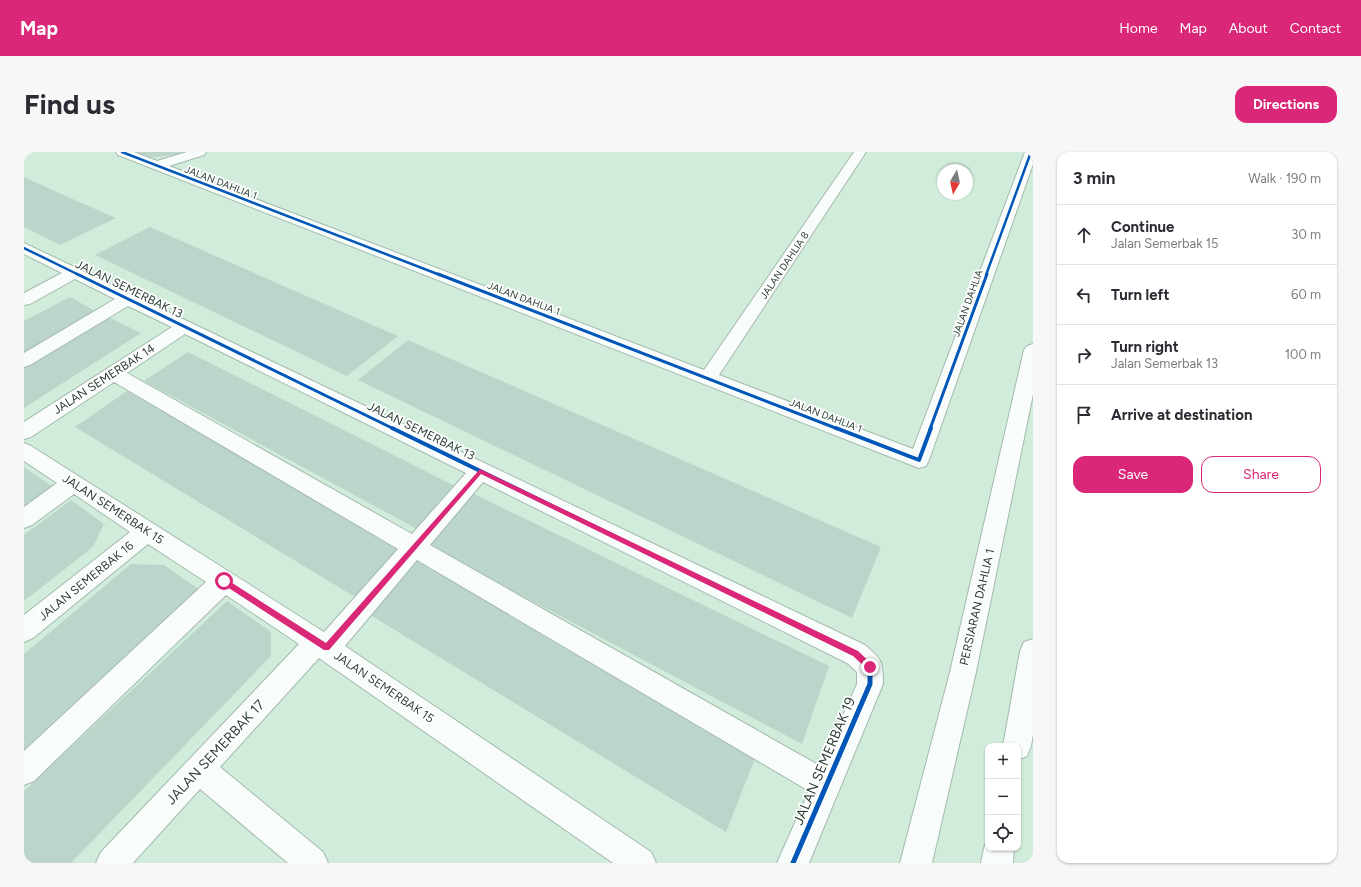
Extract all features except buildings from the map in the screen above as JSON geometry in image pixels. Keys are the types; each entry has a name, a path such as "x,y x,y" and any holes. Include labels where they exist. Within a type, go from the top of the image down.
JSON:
{"street":[{"name":"JALAN DAHLIA 1","path":"122,152 919,460"},
{"path":"157,165 200,152"},
{"name":"JALAN DAHLIA 8","path":"708,378 860,152"},
{"name":"JALAN DAHLIA","path":"919,460 1031,152"},
{"name":"JALAN SEMERBAK 13","path":"24,248 856,654 870,667"},
{"path":"24,300 74,273"},
{"path":"24,361 127,299"},
{"name":"JALAN SEMERBAK 14","path":"24,432 184,327"},
{"name":"PERSIARAN DAHLIA 1","path":"916,863 936,787 1033,350"},
{"path":"113,373 826,785"},
{"name":"JALAN SEMERBAK 15","path":"24,451 322,644 640,863"},
{"name":"JALAN SEMERBAK 17","path":"112,863 199,769 322,644 414,547 480,471"},
{"path":"24,519 74,483"},
{"name":"JALAN SEMERBAK 16","path":"24,630 148,532"},
{"path":"24,771 224,581"},
{"path":"1018,743 1033,651"},
{"name":"JALAN SEMERBAK 19","path":"793,863 870,684 870,667"},
{"path":"199,769 312,863"},
{"path":"996,863 998,851"}],"cycle path":[{"path":"122,152 919,460 1031,152"},
{"path":"24,248 856,654 870,667 870,684 793,863"}],"route":[{"path":"224,581 327,648 480,471 856,654 870,667"}]}
